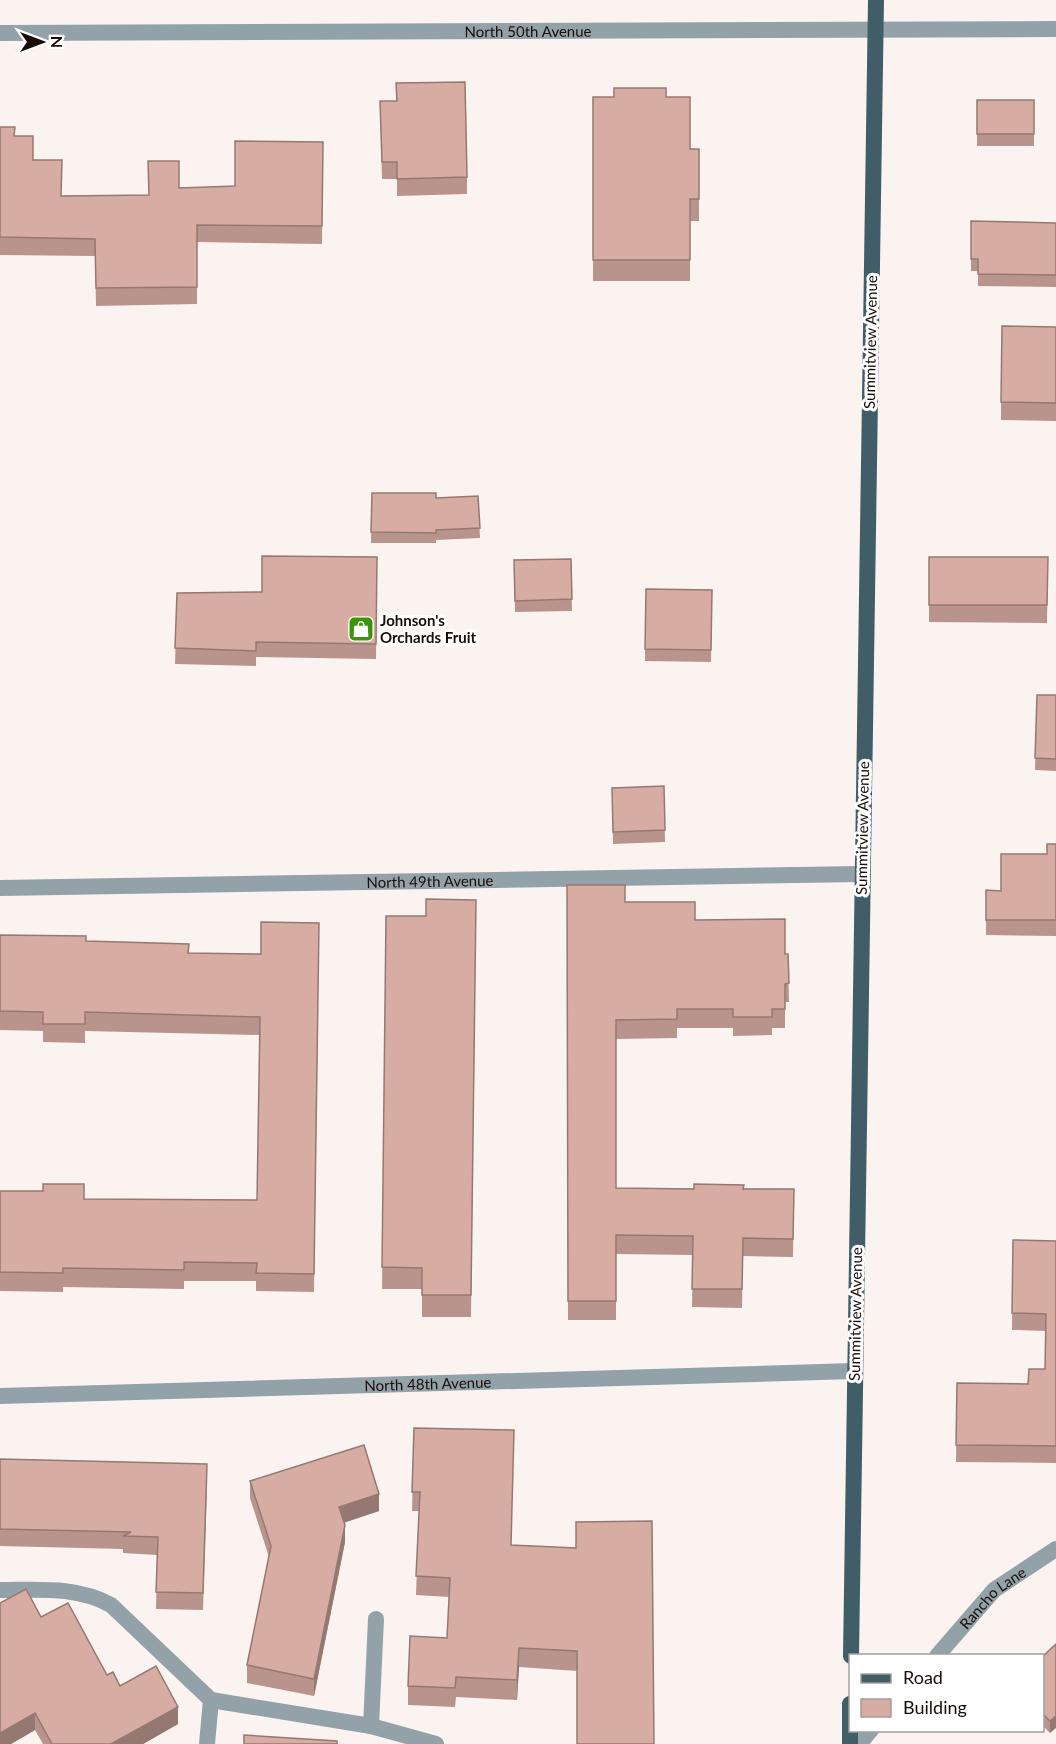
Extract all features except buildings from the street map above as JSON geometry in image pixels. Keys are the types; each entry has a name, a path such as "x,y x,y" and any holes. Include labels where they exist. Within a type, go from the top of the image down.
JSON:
{"main road":[{"name":"Summitview Avenue","path":"851,1654 861,874 876,0"}],"street":[{"name":"North 50th Avenue","path":"0,33 1056,29"},
{"name":"North 49th Avenue","path":"0,888 861,874"},
{"name":"North 48th Avenue","path":"0,1396 854,1371"},
{"name":"Rancho Lane","path":"939,1654 994,1590 1056,1549"},
{"path":"0,1590 68,1590 94,1596 111,1605 211,1700 371,1726 436,1744"},
{"path":"371,1726 376,1619"},
{"path":"207,1744 211,1700"},
{"path":"859,1744 870,1732"}],"place":[{"name":"Johnson's Orchards Fruit","path":"361,629"}]}
